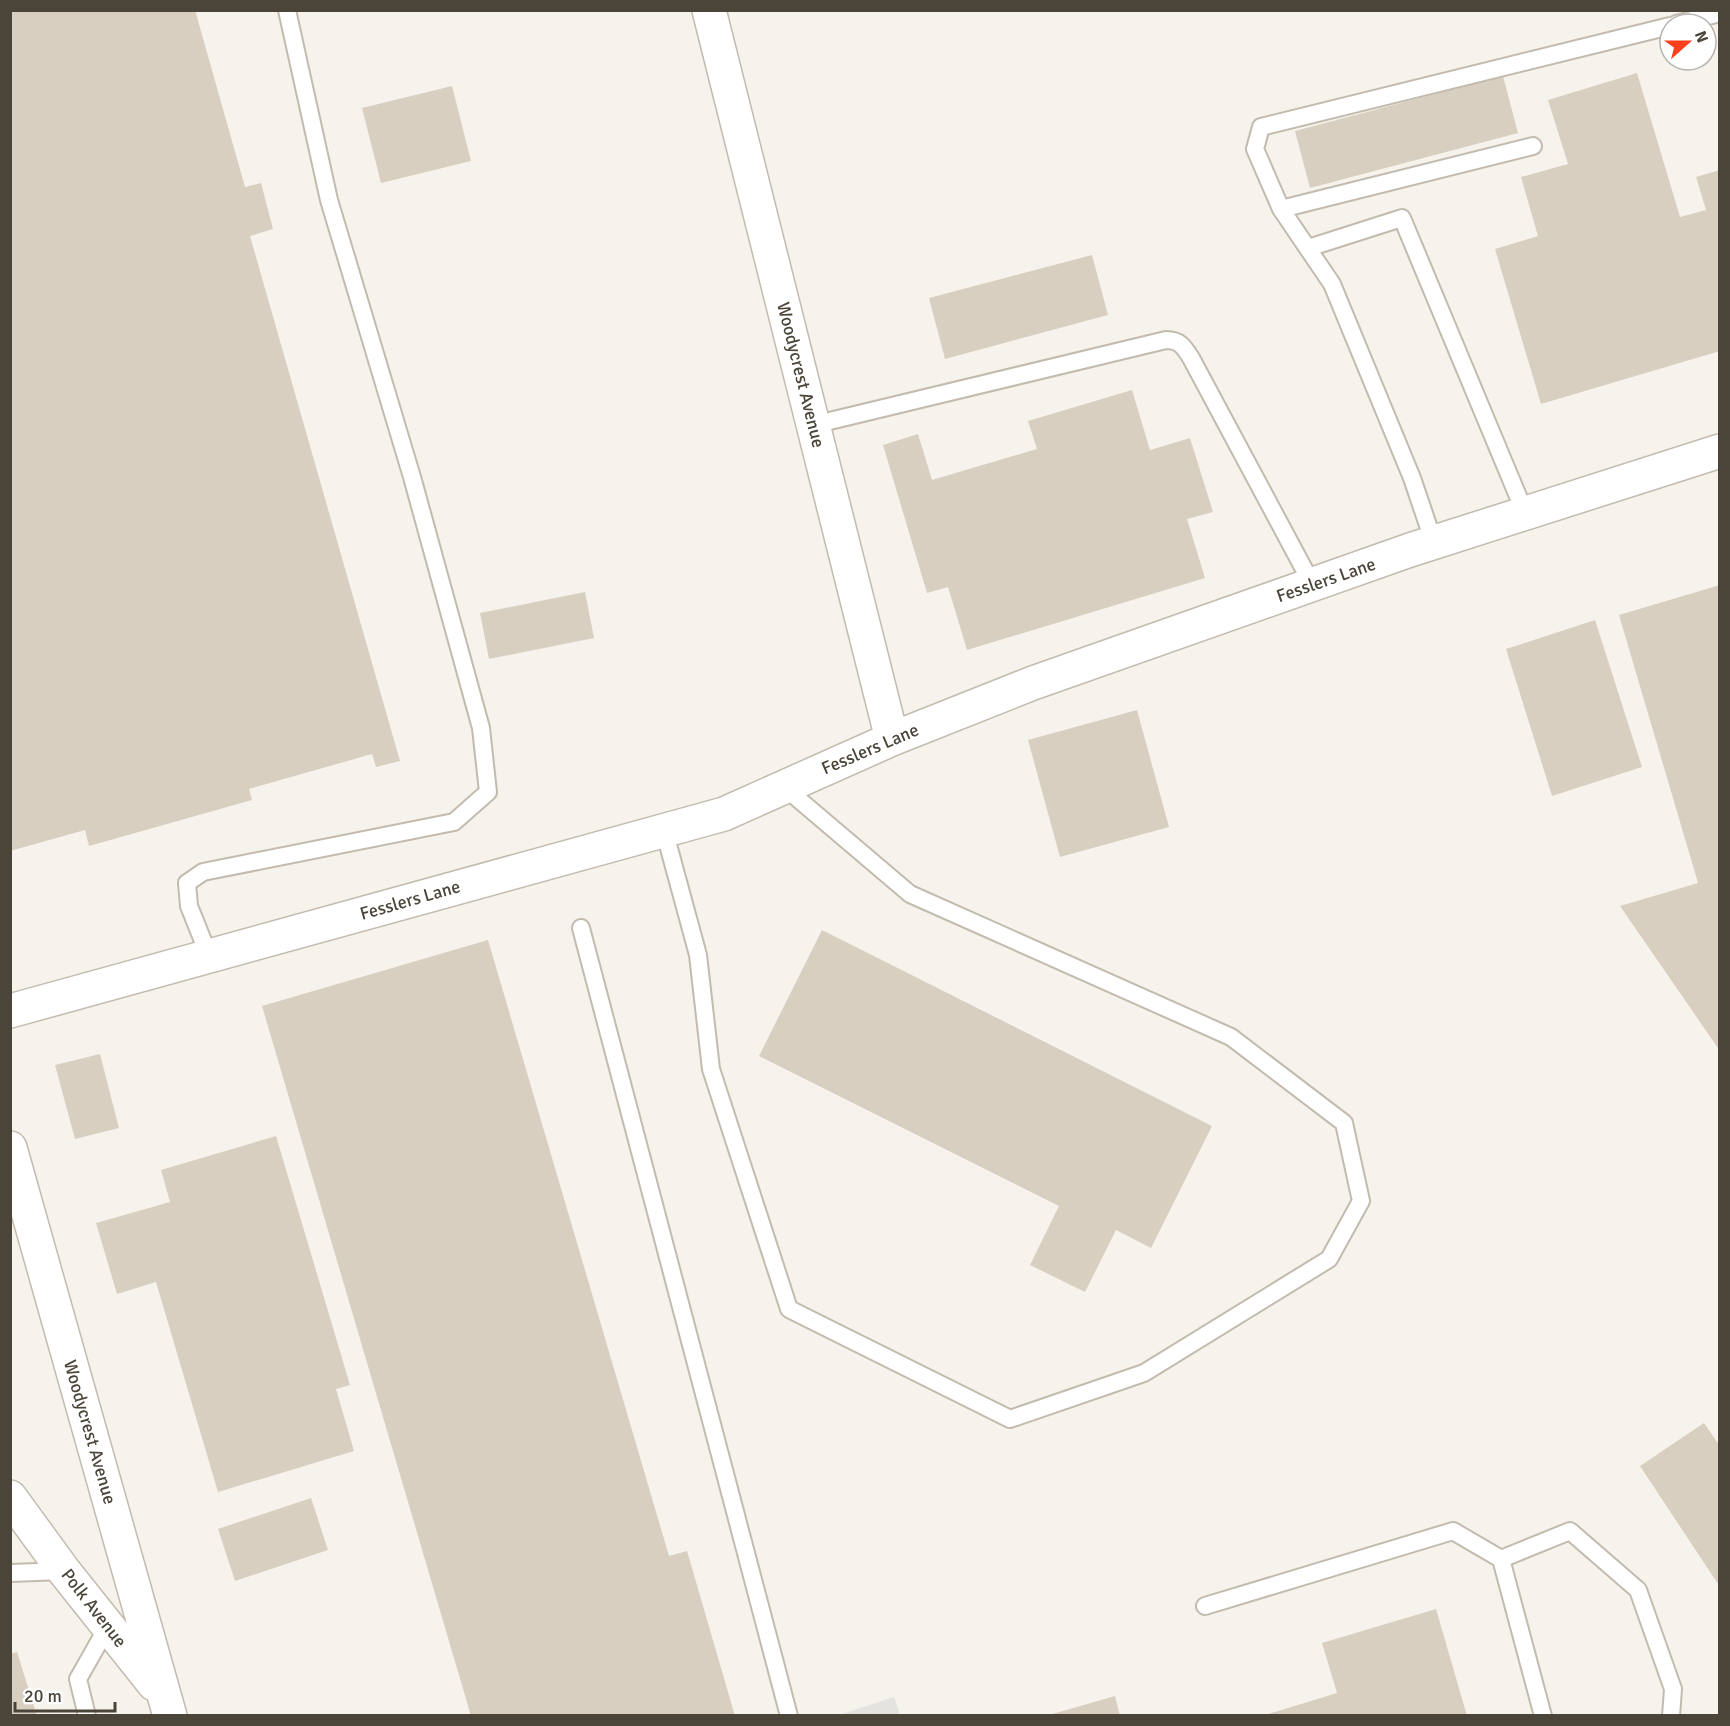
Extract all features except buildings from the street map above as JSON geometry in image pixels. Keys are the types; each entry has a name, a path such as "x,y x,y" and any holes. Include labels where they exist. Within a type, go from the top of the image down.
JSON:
{"street":[{"name":"Woodycrest Avenue","path":"709,10 892,739"},
{"name":"Fesslers Lane","path":"10,1011 724,814 892,739 1033,683 1312,584 1719,451"},
{"name":"Woodycrest Avenue","path":"10,1148 171,1709"},
{"name":"Polk Avenue","path":"10,1497 171,1709"}],"lane":[{"path":"209,956 189,906 187,883 203,872 454,822 488,792 481,728 412,477 329,200 287,10"},
{"path":"1434,543 1412,478 1332,284 1281,209 1254,149 1261,127 1384,99 1658,29"},
{"path":"1281,209 1533,146"},
{"path":"1308,248 1402,218 1525,513"},
{"path":"813,425 1166,340 1175,340 1183,346 1191,358 1312,584"},
{"path":"664,830 698,955 711,1070 789,1310 1010,1419 1144,1373 1329,1259 1361,1201 1344,1123 1230,1037 910,894 784,787"},
{"path":"580,928 789,1716"},
{"path":"1205,1606 1453,1531 1501,1559 1543,1716"},
{"path":"1501,1559 1570,1531 1638,1590 1673,1689 1671,1716"},
{"path":"10,1573 64,1571"},
{"path":"87,1716 78,1679 108,1626"}],"shaded area":[{"path":"894,1697 900,1715 839,1715"}]}
